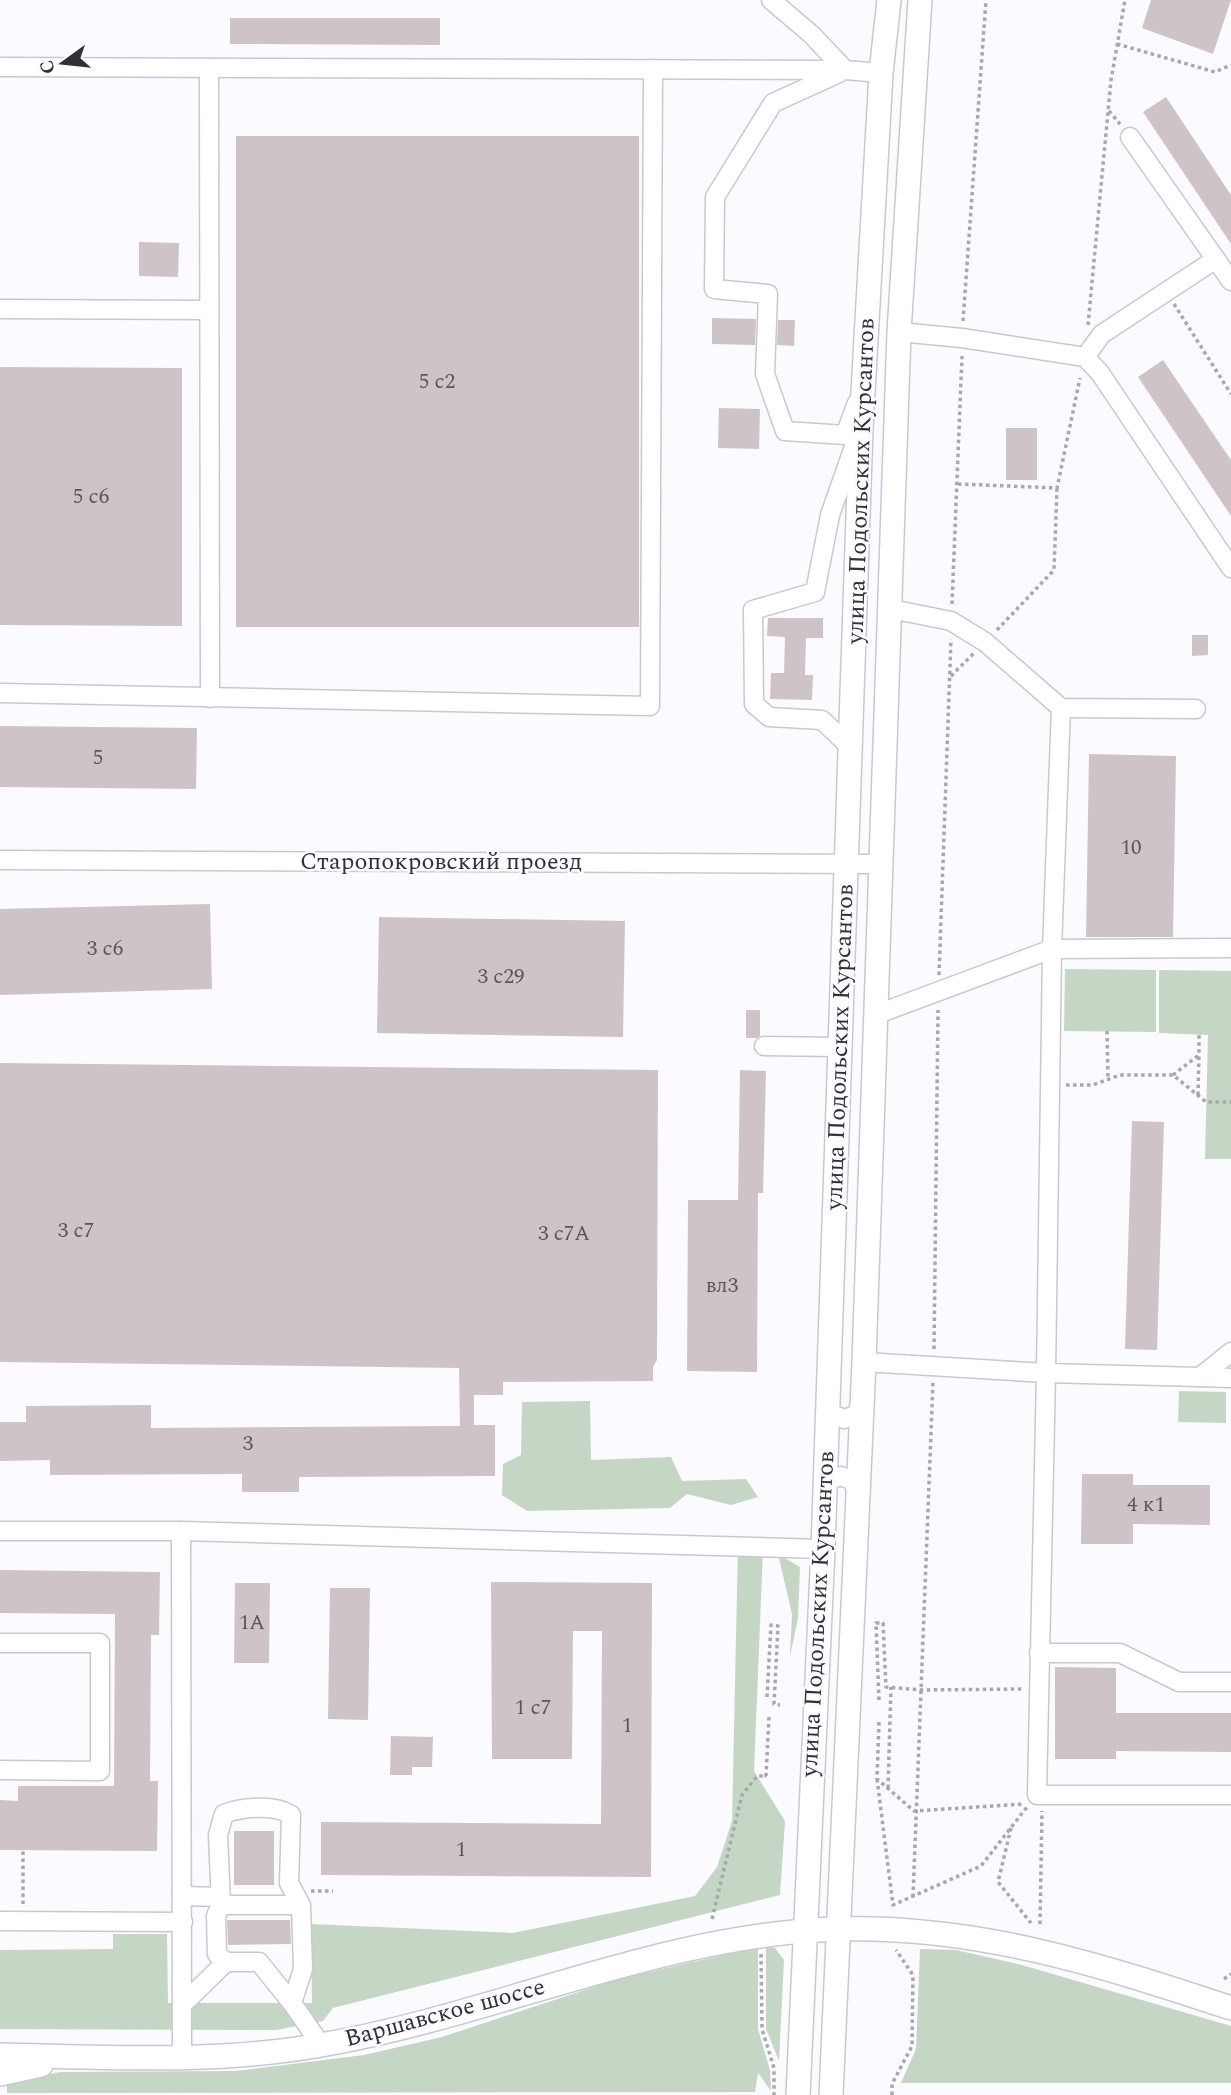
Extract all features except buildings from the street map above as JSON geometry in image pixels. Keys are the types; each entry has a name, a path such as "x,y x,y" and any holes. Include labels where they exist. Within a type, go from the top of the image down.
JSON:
{"main road":[{"name":"улица Подольских Курсантов","path":"798,2095 823,1549 861,428 881,73 889,0"},
{"name":"улица Подольских Курсантов","path":"831,2095 863,1362 899,332 919,0"},
{"name":"Варшавское шоссе","path":"82,2057 261,2054 321,2045 413,2025 656,1956 761,1937 837,1929 935,1932 1016,1945 1075,1958 1231,2008"},
{"path":"0,2055 82,2057"},
{"path":"0,2074 82,2057"}],"street":[{"path":"771,0 812,35 845,70"},
{"path":"0,67 653,69 695,72 845,70 881,73"},
{"path":"209,68 210,698"},
{"path":"0,693 650,706 653,69"},
{"path":"845,70 773,103 715,197 714,289 768,294 765,374 785,431 845,435 864,388"},
{"path":"1130,137 1231,281"},
{"path":"1084,357 1102,334 1216,260"},
{"path":"0,309 209,310"},
{"path":"899,332 962,338 1084,357 1100,373 1231,568"},
{"path":"850,747 822,720 769,717 754,704 753,610 815,592 830,516 861,428"},
{"path":"891,609 951,621 985,642 1061,708 1196,709"},
{"path":"1061,708 1052,949 1037,1795 1231,1795"},
{"name":"Старопокровский проезд","path":"0,860 881,864"},
{"path":"875,1015 1052,949 1231,948"},
{"path":"764,1046 840,1047"},
{"path":"1199,1377 1231,1352"},
{"path":"863,1362 1046,1373 1231,1378"},
{"path":"827,1401 832,1414 844,1419 856,1415 861,1403"},
{"path":"824,1491 829,1480 841,1475 853,1481 857,1492"},
{"path":"0,1531 181,1531 823,1549"},
{"path":"181,1531 181,2057"},
{"path":"0,1643 100,1643 100,1771 0,1770"},
{"path":"1039,1653 1120,1653 1180,1682 1231,1682"},
{"path":"292,2003 303,1969 301,1905 289,1883 291,1815 282,1809 235,1810 224,1814 218,1835 221,1901 216,1916 217,1954 226,1962 259,1962 321,2045"},
{"path":"183,1896 301,1905"},
{"path":"0,1921 183,1922"},
{"path":"183,2004 226,1962"}],"path":[{"path":"913,1897 914,1811 934,1366 938,991 951,621 962,338 986,0"},
{"path":"951,677 1054,570 1056,488 1084,357 1117,44 1125,0"},
{"path":"1117,44 1215,72 1231,65"},
{"path":"1168,293 1188,330 1231,394"},
{"path":"958,484 1056,488"},
{"path":"1108,1031 1108,1080"},
{"path":"1198,1095 1199,1034"},
{"path":"1049,1085 1093,1085 1120,1075 1173,1075 1199,1055"},
{"path":"1173,1075 1206,1102 1231,1102"},
{"path":"879,1700 876,1623 883,1623 886,1687 921,1690 1038,1688"},
{"path":"767,1697 771,1625 778,1626 774,1704 780,1704"},
{"path":"888,1788 891,1687"},
{"path":"712,1919 742,1795 757,1776 768,1776 769,1717"},
{"path":"877,1779 914,1811 1029,1804 981,1866 893,1905 877,1779 879,1722"},
{"path":"1040,1924 1042,1816"},
{"path":"1012,1826 998,1882 1031,1923"},
{"path":"22,1921 23,1850"},
{"path":"317,1891 333,1891"},
{"path":"761,1937 762,2029 774,2068 774,2095"},
{"path":"892,2095 892,2084 912,2046 913,1975 893,1945"},
{"path":"1224,1979 1231,1974"}],"green space":[{"path":"1065,969 1156,970 1156,1032 1064,1031"},
{"path":"1159,970 1231,971 1231,1159 1205,1159 1208,1035 1159,1033"},
{"path":"1179,1391 1226,1392 1226,1423 1178,1422"},
{"path":"590,1401 591,1460 671,1457 682,1481 746,1479 758,1497 731,1505 687,1494 670,1508 527,1511 502,1495 503,1464 521,1455 522,1402"},
{"path":"738,1545 763,1550 754,1771 785,1821 780,1895 333,2008 323,2021 276,2030 0,2029 0,1950 113,1949 113,1934 167,1934 168,2003 312,2003 311,1924 513,1933 695,1896 717,1867 732,1821"},
{"path":"778,1554 800,1567 798,1618 790,1657 792,1614"},
{"path":"766,1946 775,1948 784,1960 779,2061 766,2029"},
{"path":"758,1947 758,2029 770,2070 771,2091 758,2073 755,2092 7,2093 7,2083 60,2072 236,2071 364,2055 442,2037 618,1979"},
{"path":"920,1949 956,1950 1022,1965 1231,2026 1231,2083 901,2083 916,2049"}]}
